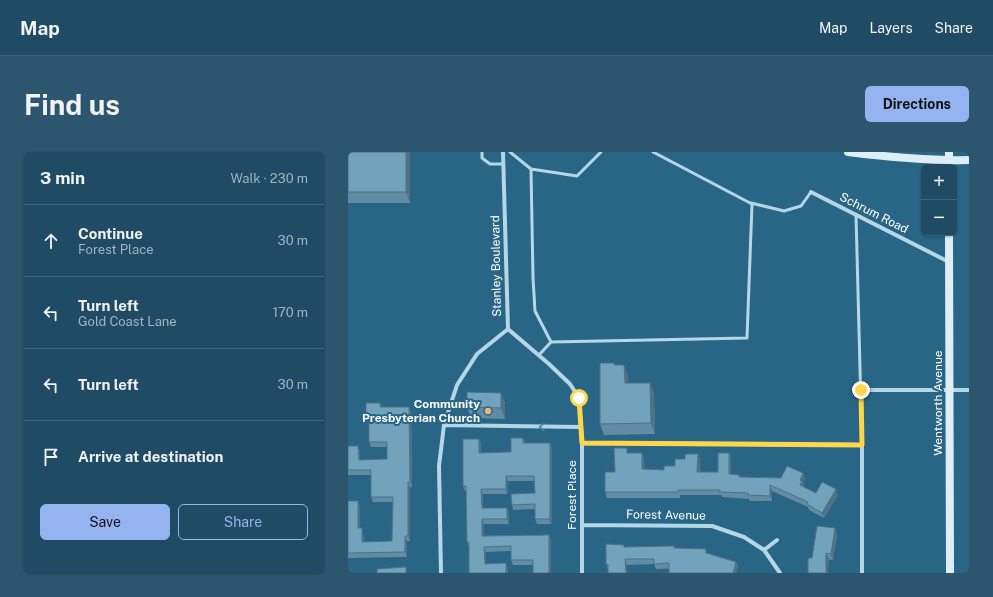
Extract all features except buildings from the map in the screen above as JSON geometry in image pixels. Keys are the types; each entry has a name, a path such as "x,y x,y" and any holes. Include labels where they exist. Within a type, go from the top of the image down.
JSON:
{"street":[{"name":"Stanley Boulevard","path":"441,573 439,466 444,425 457,385 477,354 508,329 503,152"},
{"path":"848,152 880,156 969,160"},
{"name":"Schrum Road","path":"811,192 949,262"},
{"name":"Wentworth Avenue","path":"949,236 950,573"},
{"name":"Forest Place","path":"508,329 570,384 579,398 582,443 582,573"},
{"path":"861,390 969,390"},
{"path":"444,425 581,427"},
{"path":"582,443 862,445 862,573"},
{"name":"Forest Avenue","path":"582,525 712,526 744,537 764,550 780,573"},
{"path":"764,550 777,540"}],"lane":[{"path":"482,152 482,158 490,164 503,164"},
{"path":"510,152 531,169 577,176 601,152"},
{"path":"653,152 751,203 784,211 801,206 811,192"},
{"path":"531,169 535,311 551,342"},
{"path":"539,355 551,342 748,338 751,203"},
{"path":"856,215 862,445"}],"place":[{"name":"Community Presbyterian Church","path":"488,411"}],"route":[{"path":"579,398 582,443 862,445 861,390"}]}
